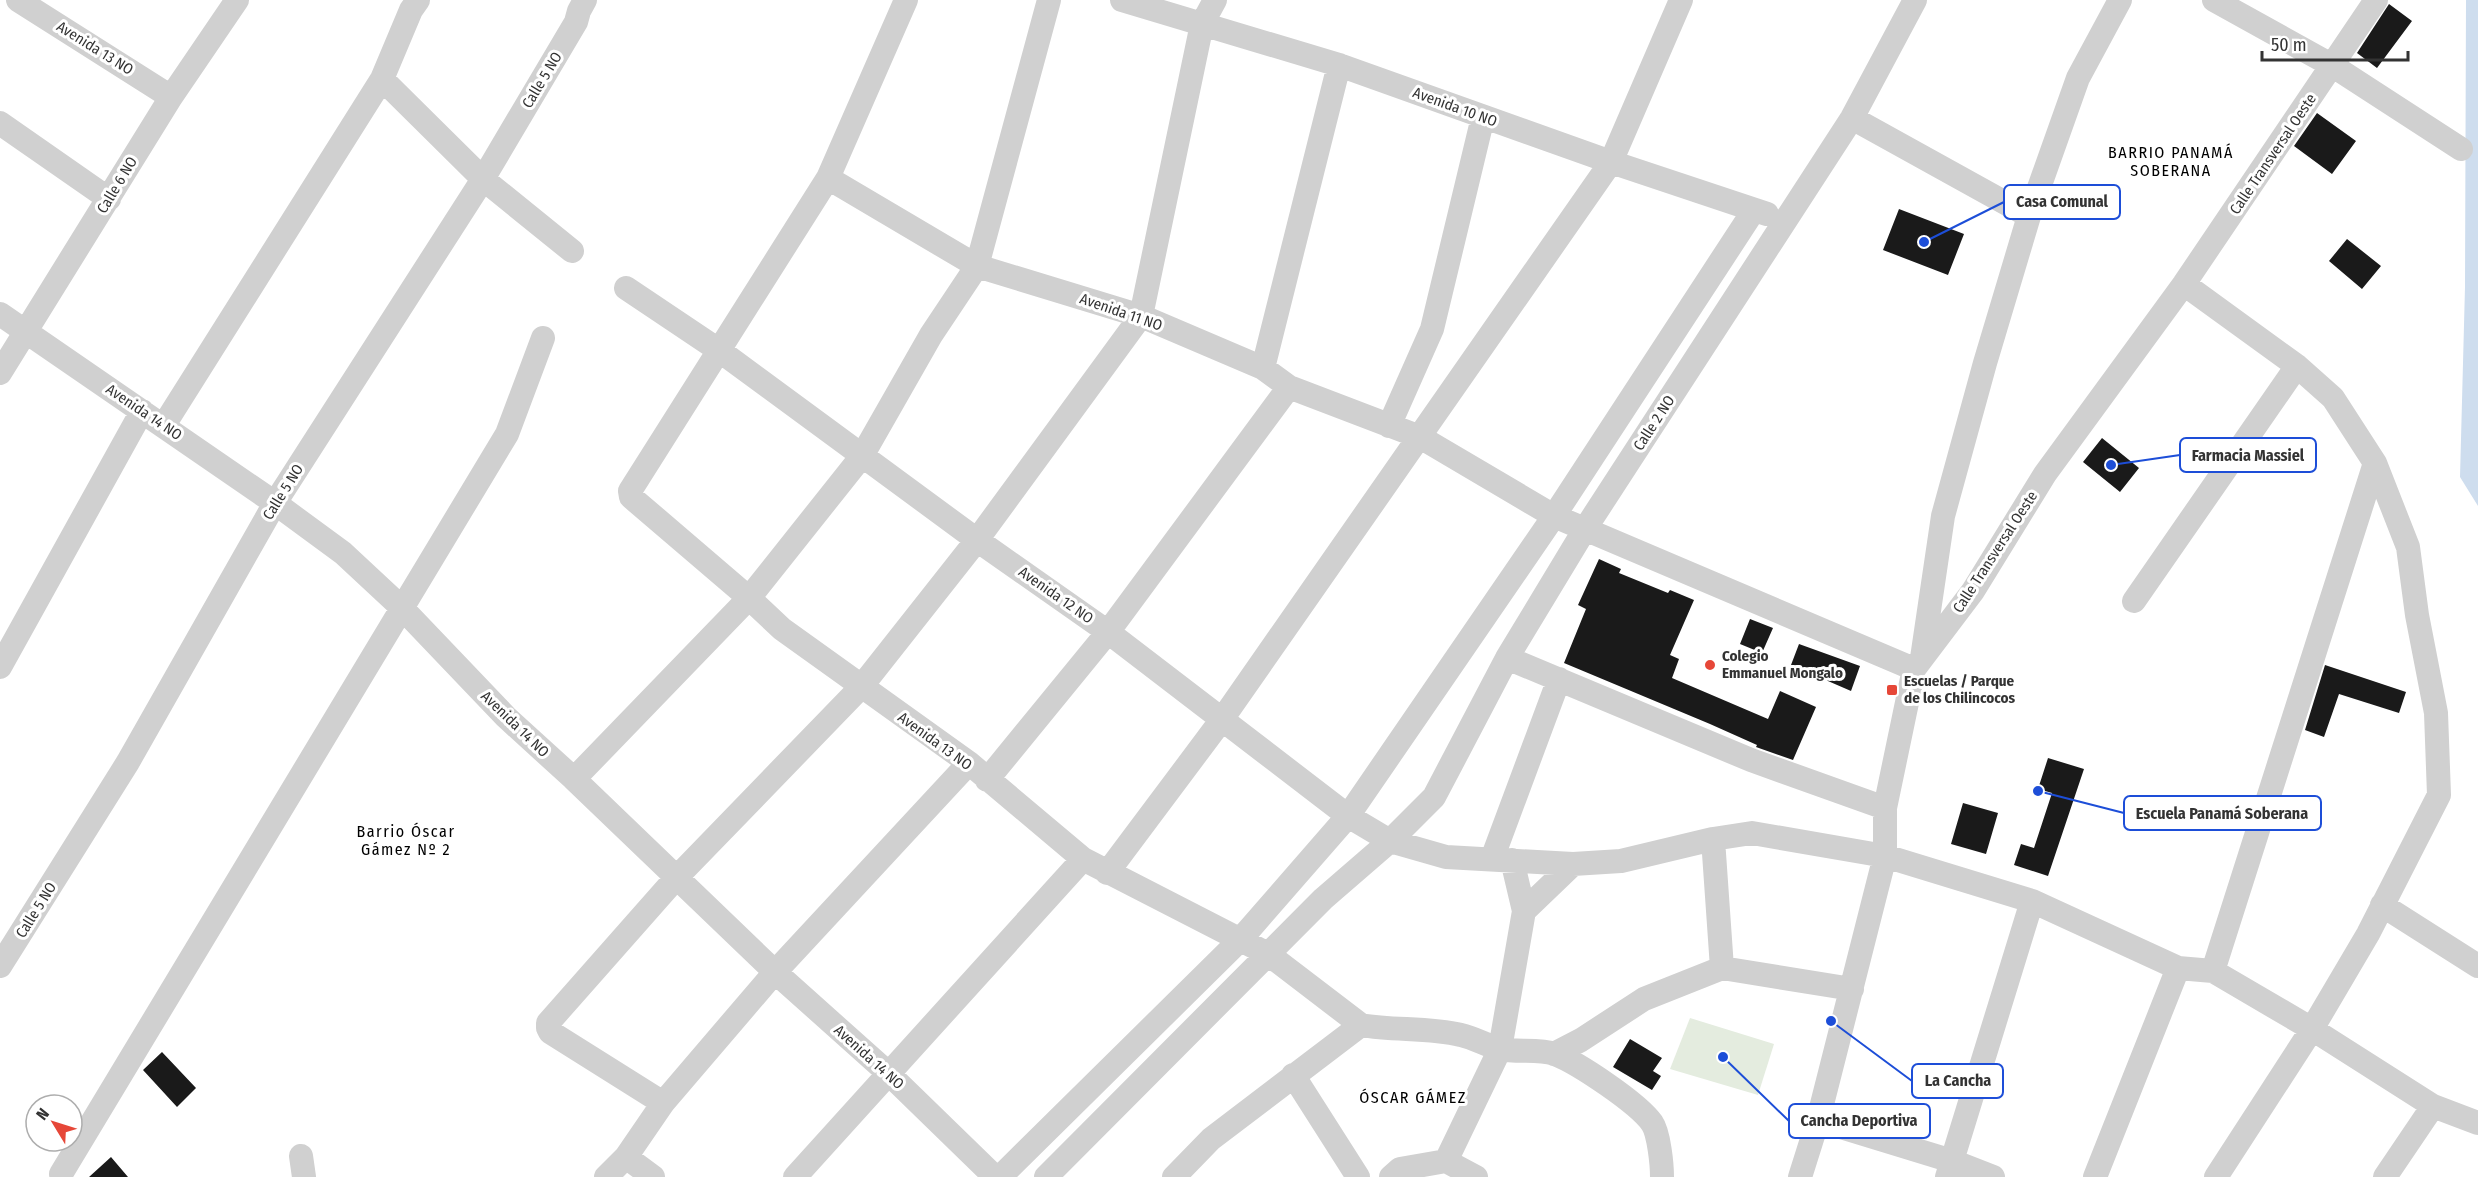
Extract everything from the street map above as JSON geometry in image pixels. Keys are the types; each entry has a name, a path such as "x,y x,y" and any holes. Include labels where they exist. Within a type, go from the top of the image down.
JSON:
{"street":[{"name":"Avenida 13 NO","path":"18,0 171,96"},
{"name":"Calle 6 NO","path":"0,373 28,332 171,96 237,0"},
{"name":"Calle 5 NO","path":"0,966 128,762 275,503 483,179 576,22 585,0"},
{"path":"720,351 828,178 906,0"},
{"path":"574,779 749,598 862,456 932,335 977,266 1049,0"},
{"name":"Avenida 10 NO","path":"1122,0 1339,65 1611,162 1787,219"},
{"path":"663,1103 548,1028 548,1023 676,878 861,687 977,540 1141,316 1202,24 1215,0"},
{"path":"1107,873 1223,718 1611,162 1682,0"},
{"name":"Calle 2 NO","path":"1046,1177 1323,899 1390,841 1434,797 1507,658 1585,529 1852,118 1915,0"},
{"path":"1918,664 1943,516 2029,216 2078,78 2121,0"},
{"path":"2214,0 2333,66 2462,149"},
{"name":"Calle Transversal Oeste","path":"1800,1177 1818,1120 1885,856 1885,808 1918,664 1973,591 2045,474 2184,284 2376,0"},
{"path":"164,425 382,79 409,3"},
{"path":"1263,368 1339,65"},
{"path":"382,79 483,179 572,250"},
{"path":"1389,426 1432,329 1483,117"},
{"path":"1852,118 2029,216"},
{"path":"0,123 109,199"},
{"name":"Avenida 11 NO","path":"828,178 977,266 1141,316 1263,368 1289,387 1420,437 1554,516 1918,664"},
{"path":"1000,1177 1240,940 1348,816 1554,516 1754,210"},
{"path":"2184,284 2297,366 2333,398 2375,463 2408,547 2417,615 2436,713 2439,795 2382,905 2312,1029 2216,1177"},
{"name":"Avenida 12 NO","path":"626,288 720,351 977,540 1108,632 1348,816 1390,841 1446,857 1573,864 1621,861 1713,839 1752,833 1885,856 2032,901 2178,968 2213,971"},
{"name":"Avenida 14 NO","path":"0,314 164,425 343,553 402,607 506,717 775,972 888,1073 995,1177"},
{"path":"61,1176 507,434 543,338"},
{"name":"Avenida 13 NO","path":"720,351 630,491 635,502 749,598 782,629 969,763 1083,860 1268,954 1361,1025"},
{"path":"2134,600 2297,366"},
{"path":"987,780 1108,632 1289,387"},
{"path":"0,667 142,411"},
{"path":"2375,463 2213,971 2312,1029 2433,1106 2478,1123"},
{"path":"1507,658 1751,760 1885,808"},
{"path":"1446,1161 1500,1049 1524,910 1502,860 1559,679"},
{"path":"606,1177 626,1157 663,1103 775,972 969,763"},
{"path":"1713,839 1722,968"},
{"path":"795,1177 1083,860"},
{"path":"1524,910 1573,864"},
{"path":"1950,1169 2032,901"},
{"path":"2382,905 2478,966"},
{"path":"1554,1054 1581,1040 1644,999 1722,968 1852,989"},
{"path":"2095,1177 2178,968"},
{"path":"1174,1177 1211,1139 1361,1025 1385,1029 1421,1029 1462,1035 1500,1049 1554,1054 1603,1082 1654,1124 1662,1164 1662,1177"},
{"path":"1293,1075 1358,1177"},
{"path":"2385,1177 2433,1106"},
{"path":"1818,1120 1950,1169 1993,1177"},
{"path":"626,1157 653,1177"},
{"path":"1391,1177 1400,1169 1446,1161 1476,1177"}],"shaded area":[{"path":"1690,1018 1774,1044 1758,1095 1670,1069"}],"water":[{"path":"2466,0 2478,0 2478,506 2460,477 2465,287"}],"building":[{"path":"2389,4 2412,21 2377,68 2357,53"},
{"path":"2317,113 2356,141 2332,174 2294,146"},
{"path":"1899,209 1964,234 1948,275 1883,250"},
{"path":"2347,239 2381,266 2362,289 2329,261"},
{"path":"2102,438 2139,468 2120,492 2083,462"},
{"path":"1599,559 1621,569 1619,573 1668,593 1670,590 1694,600 1670,655 1679,659 1672,678 1768,719 1780,691 1816,707 1793,760 1756,747 1757,745 1710,724 1564,663 1586,609 1578,605"},
{"path":"1750,619 1773,628 1762,653 1740,644"},
{"path":"1799,644 1860,666 1851,691 1791,665"},
{"path":"2325,665 2406,692 2399,713 2339,694 2324,737 2305,730"},
{"path":"2048,758 2084,769 2048,876 2014,865 2021,844 2034,848 2052,793 2038,789"},
{"path":"1963,803 1998,813 1986,854 1951,844"},
{"path":"1630,1039 1662,1058 1653,1071 1661,1076 1652,1090 1613,1067"},
{"path":"162,1052 196,1088 177,1107 143,1070"},
{"path":"111,1157 128,1177 89,1177"}],"place":[{"name":"Casa Comunal","path":"1924,242"},
{"name":"Farmacia Massiel","path":"2111,465"},
{"name":"Colegio Emmanuel Mongalo","path":"1710,665"},
{"name":"Escuelas / Parque de los Chilincocos","path":"1892,690"},
{"name":"Escuela Panamá Soberana","path":"2038,791"},
{"name":"La Cancha","path":"1831,1021"},
{"name":"Cancha Deportiva","path":"1723,1057"}],"district":[{"name":"BARRIO PANAMÁ SOBERANA","path":"2171,161"},
{"name":"Barrio Óscar Gámez Nº 2","path":"406,840"},
{"name":"ÓSCAR GÁMEZ","path":"1413,1097"}]}
